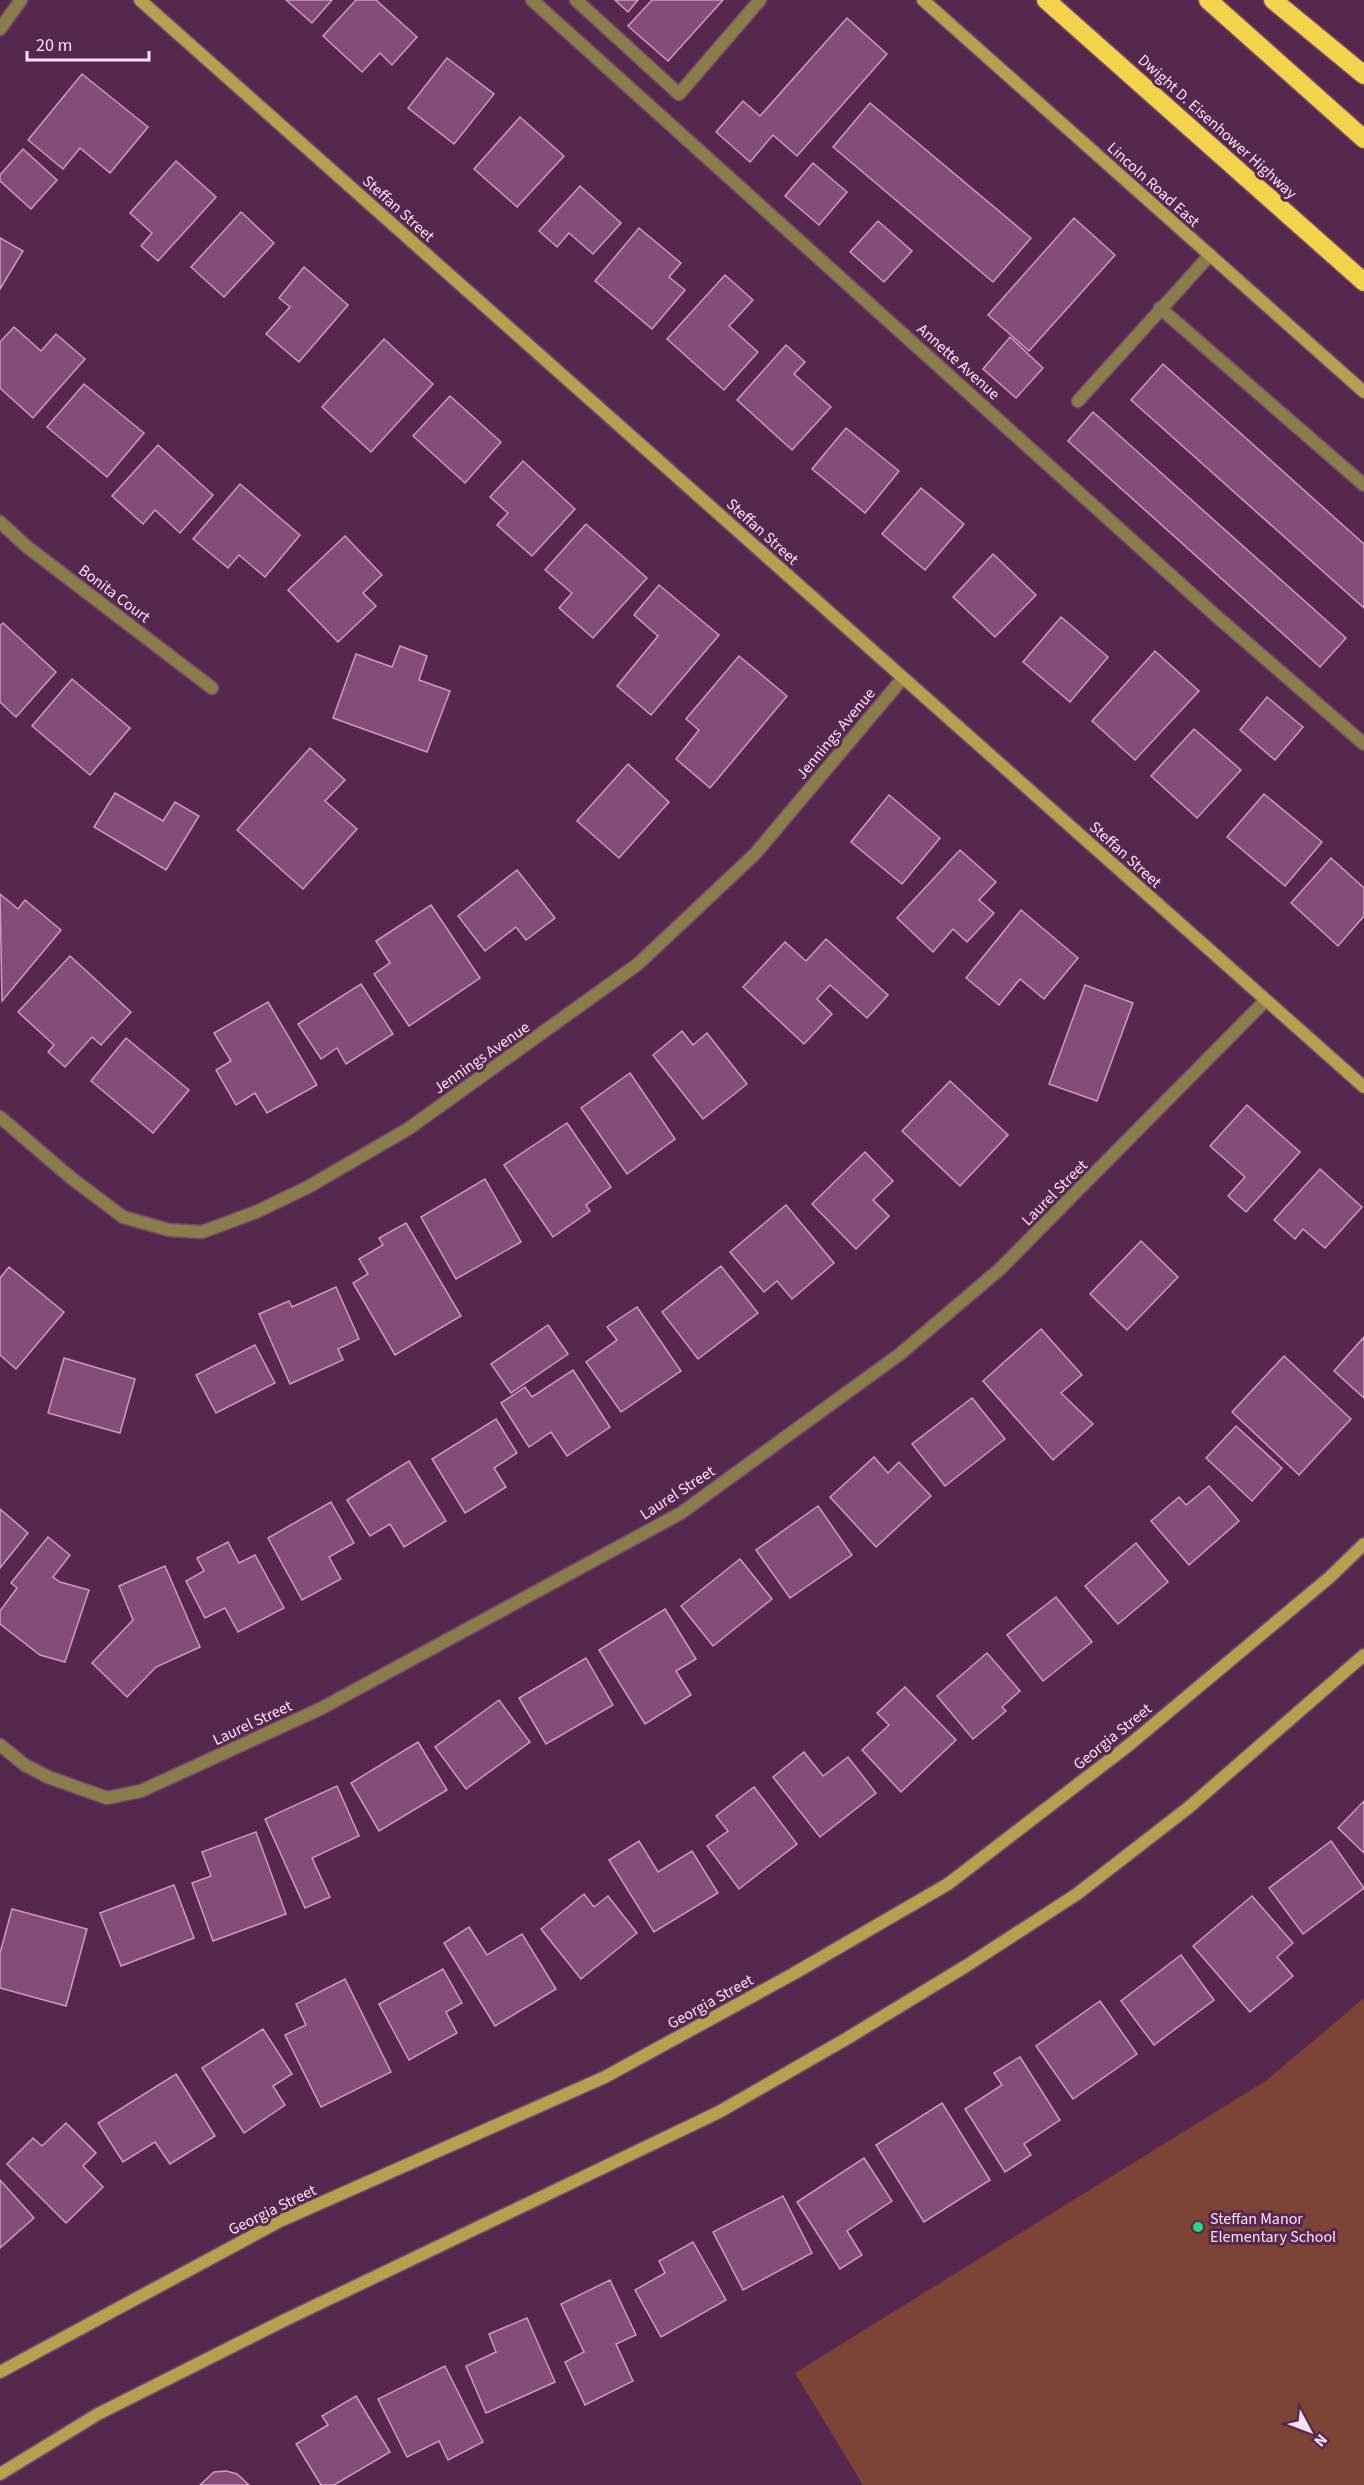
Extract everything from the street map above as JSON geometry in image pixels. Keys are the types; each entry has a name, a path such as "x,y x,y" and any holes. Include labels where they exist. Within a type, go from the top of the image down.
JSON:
{"highway":[{"name":"Dwight D. Eisenhower Highway","path":"1046,0 1364,282"},
{"path":"1208,0 1364,139"},
{"path":"1273,0 1364,75"}],"main road":[{"name":"Steffan Street","path":"140,0 1364,1087"},
{"name":"Lincoln Road East","path":"923,0 1364,392"},
{"name":"Georgia Street","path":"0,2372 280,2221 605,2077 794,1974 948,1884 1129,1745 1330,1577 1364,1544"},
{"path":"0,2474 98,2414 285,2320 719,2112 856,2033 966,1966 1077,1894 1188,1808 1364,1655"}],"street":[{"path":"0,29 21,0"},
{"name":"Annette Avenue","path":"532,0 1215,615 1364,744"},
{"path":"576,0 679,94 760,0"},
{"path":"1078,401 1210,255"},
{"path":"1160,308 1364,485"},
{"name":"Bonita Court","path":"0,522 26,546 212,688"},
{"name":"Jennings Avenue","path":"0,1117 70,1177 123,1217 169,1230 202,1232 256,1212 308,1187 408,1129 638,964 755,854 903,678"},
{"name":"Laurel Street","path":"0,1745 25,1765 48,1777 107,1798 141,1791 322,1707 681,1513 900,1354 1000,1269 1265,1001"}],"shaded area":[{"name":"Steffan Manor Elementary School","path":"1364,1998 1364,2485 863,2485 795,2373 1267,2080"}],"building":[{"path":"286,0 332,0 312,23"},
{"path":"356,0 376,0 417,37 392,65 380,53 362,72 323,36"},
{"path":"615,0 638,0 628,12"},
{"path":"652,0 723,0 668,61 628,26"},
{"path":"847,18 887,54 797,156 773,135 750,162 716,132 743,101 760,116"},
{"path":"447,58 494,94 454,144 408,108"},
{"path":"82,74 148,127 110,173 80,148 63,169 28,140"},
{"path":"870,103 1031,238 993,282 833,147"},
{"path":"520,117 564,156 517,207 474,169"},
{"path":"23,149 57,180 31,209 0,181 0,175"},
{"path":"176,161 216,197 158,261 141,246 152,233 130,213"},
{"path":"813,163 847,192 819,225 785,196"},
{"path":"580,186 621,223 593,254 569,233 557,247 539,231"},
{"path":"241,212 274,243 224,297 191,267"},
{"path":"1074,218 1115,255 1029,351 988,315"},
{"path":"878,221 912,251 884,282 850,252"},
{"path":"639,228 681,263 669,277 685,290 652,329 595,281"},
{"path":"0,238 23,251 0,289"},
{"path":"304,267 348,305 299,362 266,334 290,307 279,298"},
{"path":"725,275 753,300 729,326 758,352 724,390 667,339"},
{"path":"14,327 41,351 56,334 85,359 33,418 0,388 0,342"},
{"path":"1010,337 1043,368 1016,398 983,369"},
{"path":"384,339 433,384 371,452 322,407"},
{"path":"786,345 805,362 794,374 831,407 792,450 737,400"},
{"path":"1163,364 1364,544 1364,608 1131,400"},
{"path":"84,384 144,433 107,477 47,427"},
{"path":"450,396 501,442 465,483 413,436"},
{"path":"1093,412 1346,638 1320,667 1068,441"},
{"path":"846,428 899,471 865,513 812,469"},
{"path":"158,445 213,495 180,533 155,510 143,524 112,496"},
{"path":"523,461 575,509 532,556 497,525 508,513 490,497"},
{"path":"240,484 300,535 265,577 239,555 228,568 193,539"},
{"path":"921,488 964,524 925,570 882,534"},
{"path":"586,524 647,578 593,638 559,608 572,593 545,570"},
{"path":"345,536 382,575 363,593 376,606 338,642 288,590"},
{"path":"993,554 1036,595 995,637 953,597"},
{"path":"659,585 719,635 651,715 617,686 658,636 634,615"},
{"path":"1061,617 1108,657 1070,702 1023,662"},
{"path":"3,623 56,672 16,717 0,702 0,626"},
{"path":"400,646 427,656 419,680 450,691 427,752 333,718 356,654 392,667"},
{"path":"1155,651 1199,691 1135,760 1092,721"},
{"path":"739,656 787,696 710,788 676,759 699,730 686,719"},
{"path":"72,679 130,728 90,775 32,726"},
{"path":"1267,697 1303,727 1275,760 1240,730"},
{"path":"1194,729 1241,770 1197,818 1151,776"},
{"path":"310,748 345,780 325,801 357,829 303,889 237,830"},
{"path":"628,764 669,802 619,858 577,821"},
{"path":"115,793 163,821 175,802 199,816 166,870 94,827"},
{"path":"1264,794 1322,842 1285,886 1227,837"},
{"path":"889,795 940,838 902,884 851,842"},
{"path":"960,850 996,882 979,900 994,913 967,942 953,929 933,952 897,918"},
{"path":"1331,858 1364,888 1364,916 1338,946 1291,903"},
{"path":"517,870 555,918 526,940 516,927 485,951 458,916"},
{"path":"0,894 18,909 25,900 61,930 2,1001"},
{"path":"431,905 480,978 409,1026 374,974 390,963 376,941"},
{"path":"1021,910 1078,958 1044,999 1020,979 999,1005 966,978"},
{"path":"826,939 888,995 867,1018 830,985 817,999 832,1014 804,1044 743,987 785,942 806,961"},
{"path":"70,956 131,1012 101,1045 92,1037 65,1067 48,1052 54,1045 18,1012"},
{"path":"361,984 393,1034 346,1064 337,1048 321,1059 298,1024"},
{"path":"1085,985 1133,1003 1097,1101 1049,1084"},
{"path":"268,1002 317,1085 267,1113 255,1093 236,1105 216,1070 231,1061 214,1033"},
{"path":"682,1031 693,1045 707,1033 747,1084 703,1119 653,1055"},
{"path":"126,1038 189,1090 153,1133 91,1081"},
{"path":"630,1073 675,1139 627,1174 581,1108"},
{"path":"950,1081 1008,1135 960,1186 902,1131"},
{"path":"1247,1105 1300,1152 1246,1212 1228,1196 1245,1177 1210,1146"},
{"path":"567,1123 611,1187 586,1205 590,1211 553,1237 504,1165"},
{"path":"865,1152 893,1181 873,1200 889,1216 856,1249 812,1204"},
{"path":"1320,1169 1362,1207 1325,1248 1303,1229 1295,1239 1274,1220"},
{"path":"485,1179 521,1242 456,1279 421,1217"},
{"path":"786,1205 834,1263 792,1299 777,1281 764,1292 730,1252"},
{"path":"406,1223 461,1316 395,1355 353,1283 368,1274 359,1259 383,1245 379,1238"},
{"path":"1141,1241 1178,1277 1127,1330 1090,1294"},
{"path":"721,1266 758,1313 698,1359 662,1312"},
{"path":"9,1267 64,1312 16,1369 0,1355 0,1278"},
{"path":"336,1287 359,1339 338,1349 343,1360 290,1384 259,1314 289,1301 292,1307"},
{"path":"637,1307 681,1371 621,1412 586,1362 617,1340 607,1327"},
{"path":"548,1325 568,1354 511,1393 491,1364"},
{"path":"1041,1329 1082,1375 1061,1393 1093,1424 1053,1460 983,1381"},
{"path":"1364,1337 1364,1398 1334,1371"},
{"path":"255,1345 275,1383 216,1413 196,1375"},
{"path":"1284,1356 1351,1419 1299,1475 1232,1412"},
{"path":"64,1358 135,1379 120,1433 48,1413"},
{"path":"573,1370 610,1427 567,1456 551,1432 529,1447 501,1403 525,1387 532,1397"},
{"path":"972,1398 1005,1439 945,1486 912,1444"},
{"path":"496,1419 517,1453 494,1468 506,1487 465,1513 432,1459"},
{"path":"1236,1426 1282,1468 1252,1501 1206,1458"},
{"path":"874,1457 888,1473 899,1462 931,1496 876,1547 830,1497"},
{"path":"409,1461 446,1521 404,1547 390,1524 370,1536 347,1500"},
{"path":"1209,1486 1239,1521 1189,1565 1151,1521 1179,1497 1186,1505"},
{"path":"331,1502 354,1543 329,1557 341,1579 302,1600 268,1538"},
{"path":"818,1506 852,1555 790,1598 756,1550"},
{"path":"0,1509 28,1533 0,1568"},
{"path":"48,1537 70,1555 53,1577 60,1582 89,1590 65,1662 40,1655 0,1624 0,1611 17,1588 11,1583"},
{"path":"228,1542 239,1563 255,1555 284,1608 238,1632 225,1608 205,1618 186,1581 204,1571 197,1558"},
{"path":"1136,1543 1168,1582 1118,1624 1085,1586"},
{"path":"740,1559 772,1599 713,1646 681,1606"},
{"path":"165,1566 200,1647 156,1667 127,1697 92,1663 133,1620 119,1586"},
{"path":"1056,1597 1092,1642 1043,1681 1007,1635"},
{"path":"665,1609 696,1659 676,1671 691,1695 645,1724 599,1650"},
{"path":"987,1653 1020,1691 1002,1707 1006,1711 973,1739 937,1696"},
{"path":"586,1658 613,1705 546,1744 519,1698"},
{"path":"905,1687 956,1740 901,1792 862,1750 889,1725 877,1713"},
{"path":"499,1700 530,1742 466,1789 435,1747"},
{"path":"418,1742 447,1790 379,1831 351,1783"},
{"path":"804,1752 823,1776 848,1757 876,1793 820,1837 773,1777"},
{"path":"337,1786 359,1836 312,1858 330,1897 305,1908 265,1819"},
{"path":"754,1787 797,1844 739,1889 707,1846 728,1831 716,1816"},
{"path":"1364,1801 1364,1853 1338,1828"},
{"path":"256,1832 286,1914 213,1941 192,1883 211,1876 202,1852"},
{"path":"639,1841 658,1872 692,1851 718,1893 654,1932 609,1860"},
{"path":"1331,1841 1364,1888 1303,1934 1269,1888"},
{"path":"174,1885 194,1938 121,1966 100,1913"},
{"path":"584,1894 594,1907 608,1896 637,1933 581,1979 541,1929"},
{"path":"1252,1896 1293,1943 1277,1957 1293,1976 1250,2012 1193,1946"},
{"path":"12,1909 87,1929 66,2006 0,1988 0,1953"},
{"path":"469,1927 487,1955 522,1934 556,1989 495,2026 444,1943"},
{"path":"1181,1955 1214,2000 1154,2045 1121,2001"},
{"path":"443,1969 462,2003 446,2012 457,2033 409,2060 379,2004"},
{"path":"345,1979 391,2072 321,2107 285,2035 306,2025 296,2004"},
{"path":"1100,2001 1137,2054 1073,2099 1036,2046"},
{"path":"263,2029 292,2074 273,2086 285,2105 244,2133 202,2068"},
{"path":"1020,2057 1060,2120 1024,2144 1031,2155 1005,2172 965,2109 1002,2085 994,2073"},
{"path":"176,2074 215,2136 170,2164 155,2142 123,2162 98,2123"},
{"path":"942,2103 990,2180 924,2222 876,2145"},
{"path":"66,2123 96,2153 83,2166 103,2187 66,2223 7,2164 33,2138 42,2146"},
{"path":"864,2158 892,2201 847,2231 862,2255 840,2269 797,2202"},
{"path":"0,2180 34,2218 0,2248"},
{"path":"783,2196 812,2253 743,2290 713,2232"},
{"path":"693,2242 726,2300 661,2337 635,2290 665,2273 659,2261"},
{"path":"610,2280 636,2335 616,2344 633,2381 585,2405 565,2362 584,2352 561,2304"},
{"path":"527,2318 555,2382 486,2413 466,2366 496,2352 489,2334"},
{"path":"445,2366 483,2442 448,2460 439,2441 407,2457 378,2399"},
{"path":"356,2396 390,2452 334,2485 321,2485 296,2444 328,2425 322,2416"},
{"path":"226,2471 237,2474 249,2485 200,2485 214,2472"}],"place":[{"name":"Steffan Manor Elementary School","path":"1198,2227"}]}
